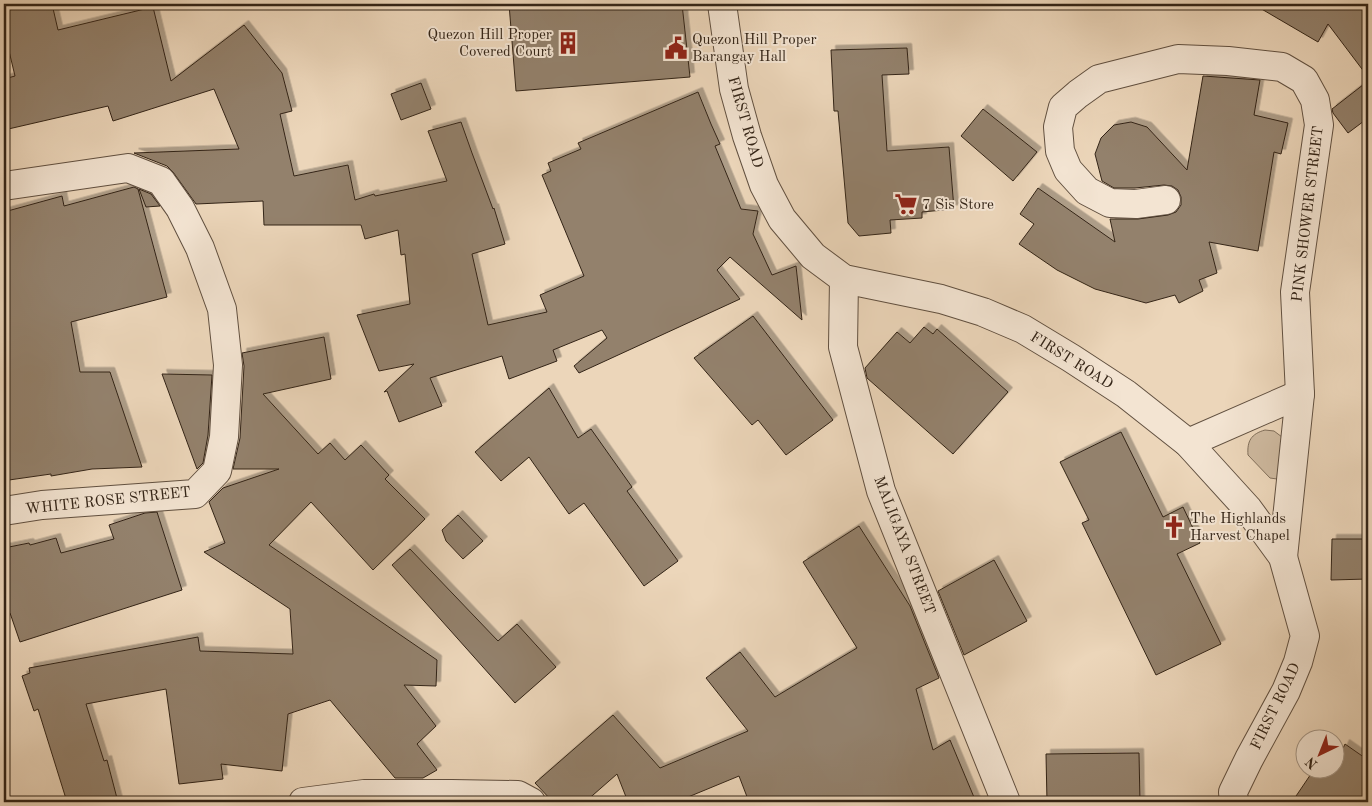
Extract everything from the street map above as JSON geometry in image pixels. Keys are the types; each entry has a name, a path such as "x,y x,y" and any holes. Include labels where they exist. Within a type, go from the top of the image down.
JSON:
{"street":[{"name":"FIRST ROAD","path":"722,4 734,89 764,185 782,220 813,256 844,279 941,299 983,312 1023,329 1071,358 1126,394 1188,443 1248,509 1283,557 1304,636 1298,662 1286,691 1233,792 1234,802"},
{"name":"PINK SHOWER STREET","path":"1166,200 1136,204 1110,203 1087,191 1068,170 1060,151 1058,127 1063,107 1099,80 1178,59 1282,66 1304,80 1315,100 1319,125 1294,292 1300,394 1283,557"},
{"name":"WHITE ROSE STREET","path":"4,186 128,168 161,181 180,208 200,248 222,309 228,365 224,436 217,472 195,494 42,505 4,511"},
{"name":"MALIGAYA STREET","path":"844,279 843,347 881,492 1006,802"},
{"path":"1188,443 1300,394"},
{"path":"303,802 364,794 452,794 518,795 531,802"}],"shaded area":[{"path":"1265,430 1274,431 1282,437 1283,470 1277,479 1270,478 1248,455 1249,442 1253,436"}],"building":[{"path":"41,4 52,4 58,30 153,7 171,81 244,25 282,73 292,111 280,114 294,176 348,165 355,200 374,194 375,196 447,181 428,131 461,122 494,208 505,244 472,254 488,325 547,312 540,295 584,276 542,175 551,171 548,163 581,149 578,143 698,92 720,144 715,146 741,209 758,211 753,234 772,275 796,266 802,320 730,257 717,270 740,299 579,373 574,366 607,338 602,330 553,350 557,361 509,379 502,356 430,378 442,406 399,422 387,391 384,392 414,364 379,371 357,315 410,304 405,254 401,255 398,230 365,239 361,225 264,225 263,201 196,204 167,166 134,153 239,149 214,89 113,121 108,106 4,130 4,79 15,76 4,30 4,11"},
{"name":"Quezon Hill Proper Covered Court","path":"509,4 682,4 690,77 516,91"},
{"path":"1253,4 1368,4 1368,77 1328,24 1318,42"},
{"path":"907,48 909,74 882,75 887,151 949,147 954,209 922,212 922,218 890,220 891,233 859,236 848,223 838,111 834,111 831,50"},
{"path":"1203,76 1260,80 1254,115 1288,123 1281,154 1274,152 1258,251 1209,242 1217,273 1199,280 1203,291 1179,303 1175,295 1146,303 1095,289 1057,270 1019,244 1034,224 1020,214 1038,188 1115,242 1110,219 1138,219 1168,215 1176,212 1181,205 1181,197 1178,190 1172,186 1164,185 1114,188 1102,181 1095,154 1101,138 1114,125 1131,122 1147,127 1187,170"},
{"path":"1368,81 1368,118 1348,133 1332,109"},
{"path":"421,83 431,109 401,120 391,94"},
{"path":"983,109 1037,152 1013,181 961,136"},
{"path":"134,187 138,189 167,297 71,322 80,372 110,372 142,467 92,469 51,476 51,474 9,480 4,441 4,212 62,196 64,206"},
{"path":"139,189 151,194 160,206 146,207"},
{"path":"753,316 833,420 786,455 758,420 752,425 694,358"},
{"path":"924,327 933,334 937,329 1008,392 953,454 867,378 865,368 897,332 910,343"},
{"path":"324,337 331,379 263,394 318,454 330,443 345,460 361,445 389,475 385,479 425,519 373,570 311,502 269,545 437,660 436,686 404,685 436,726 417,744 437,770 423,778 395,778 330,700 288,714 282,771 221,764 223,779 179,784 166,689 86,704 104,761 107,760 118,802 67,802 38,709 34,711 22,676 30,673 29,668 198,637 200,651 293,654 290,609 204,552 225,543 209,502 223,488 279,469 233,469 240,438 244,366 242,353"},
{"path":"162,374 212,375 208,435 203,463 197,469"},
{"path":"549,388 578,438 591,429 632,487 627,491 678,561 644,586 584,503 569,514 529,457 501,481 475,452"},
{"path":"1121,432 1163,517 1183,507 1200,543 1177,554 1221,644 1156,675 1082,523 1089,520 1060,462"},
{"path":"157,512 182,590 20,642 10,613 4,614 4,548 29,543 30,545 56,538 61,553 114,539 109,525 145,513"},
{"path":"458,515 483,541 463,559 446,541 442,530"},
{"path":"859,526 910,606 939,678 916,689 933,750 950,740 976,802 749,802 739,776 676,802 628,802 617,774 585,802 553,802 535,783 613,715 660,768 748,731 706,678 740,652 775,697 857,648 803,562"},
{"path":"1332,539 1368,539 1368,579 1331,580"},
{"path":"410,549 498,641 517,624 556,667 515,703 392,565"},
{"path":"994,560 1027,621 964,655 938,591"},
{"path":"1345,744 1368,760 1368,802 1292,802 1308,778 1344,778"},
{"path":"1139,753 1140,802 1047,802 1046,754"}],"place":[{"name":"Quezon Hill Proper Covered Court","path":"568,43"},
{"name":"Quezon Hill Proper Barangay Hall","path":"676,48"},
{"name":"7 Sis Store","path":"906,204"},
{"name":"The Highlands Harvest Chapel","path":"1174,527"}]}
